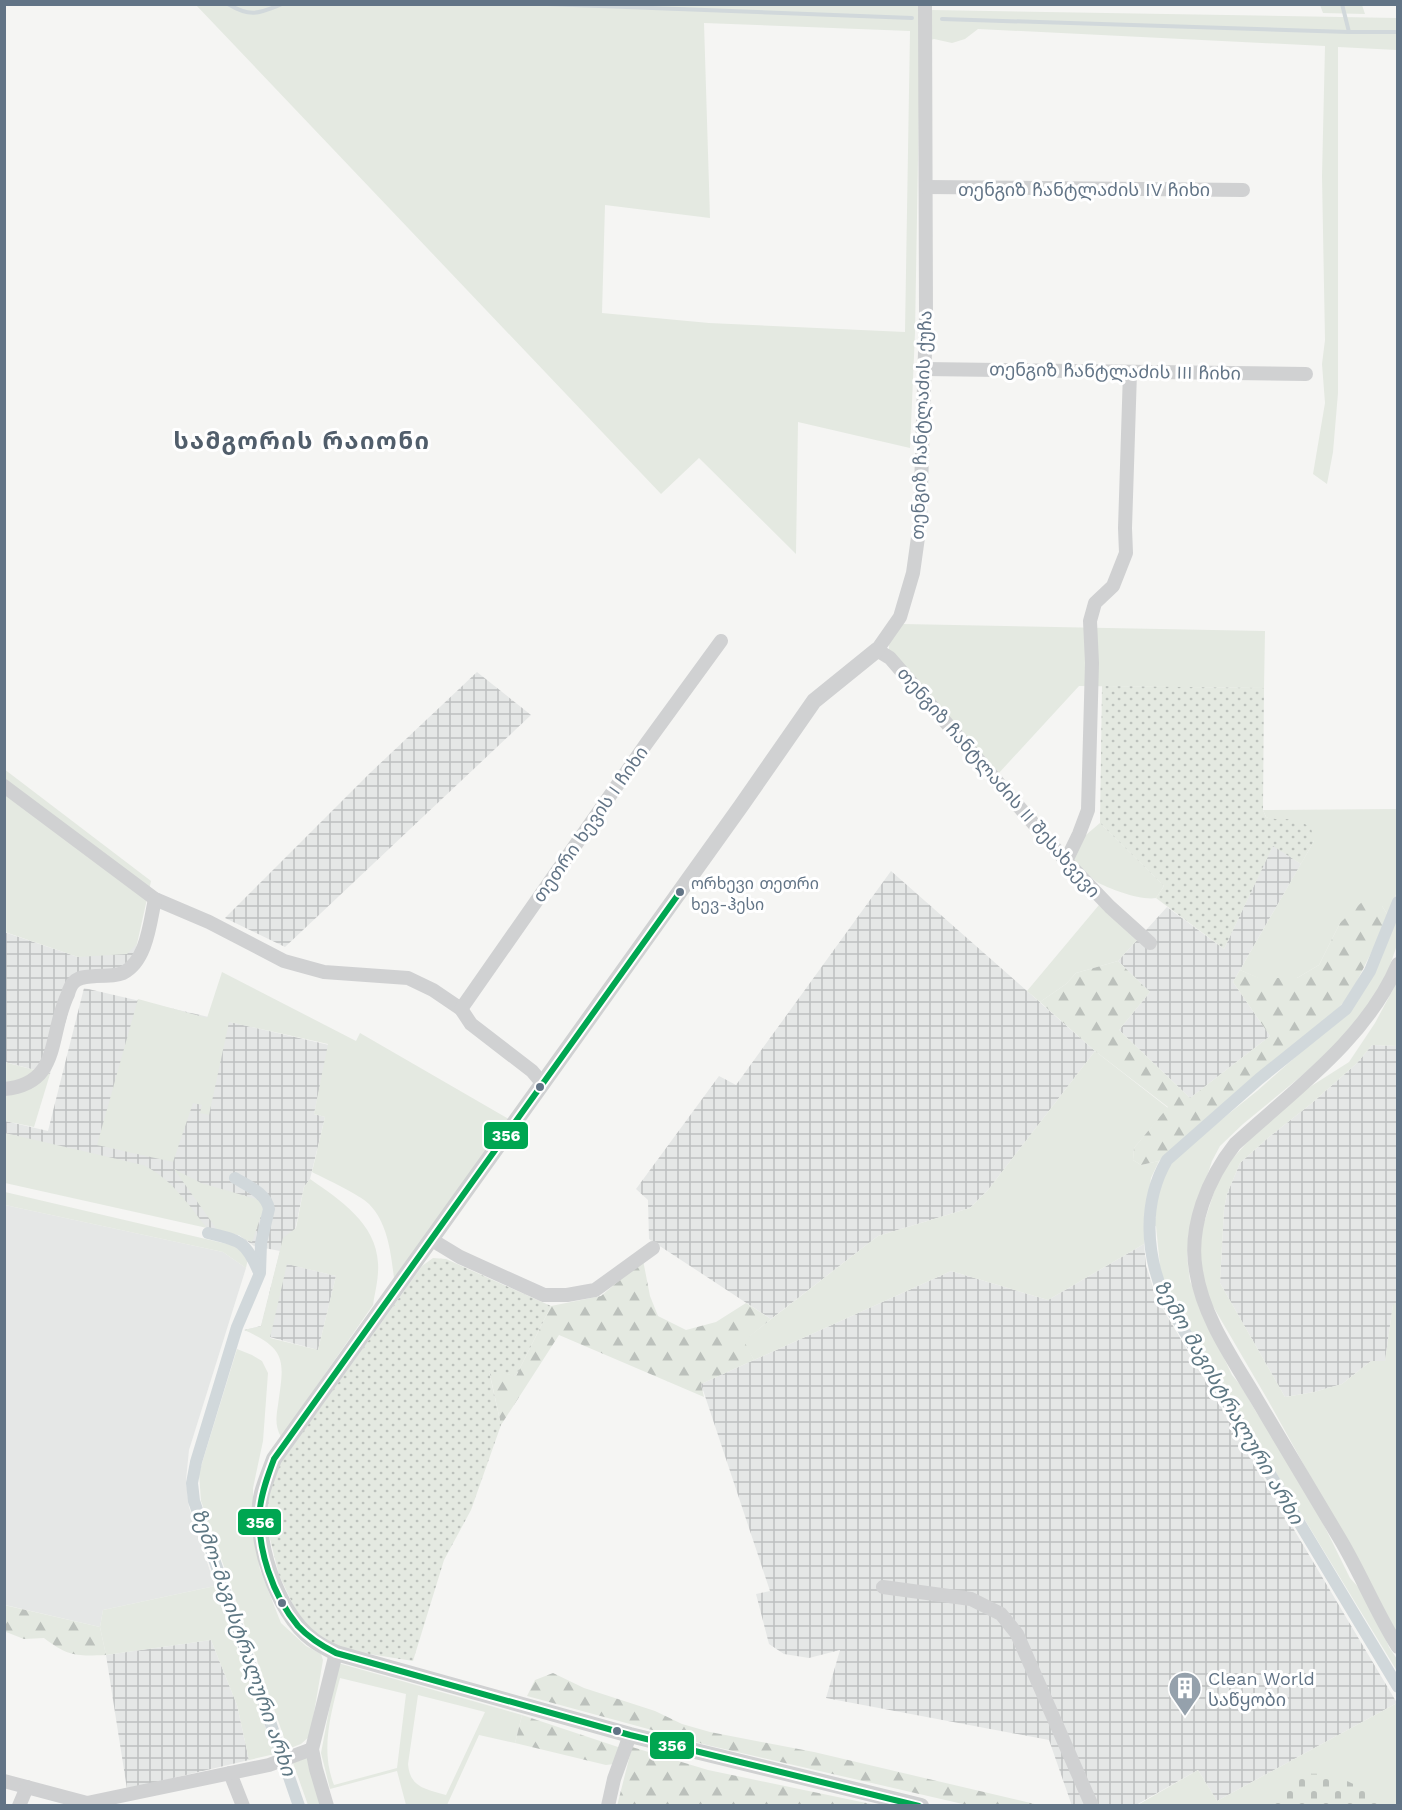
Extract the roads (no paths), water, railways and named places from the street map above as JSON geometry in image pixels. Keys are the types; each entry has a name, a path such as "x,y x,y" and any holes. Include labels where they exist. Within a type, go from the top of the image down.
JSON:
{"street":[{"name":"თენგიზ ჩანტლაძის ქუჩა","path":"921,1806 630,1735 336,1653 312,1639 293,1619 271,1578 258,1528 261,1494 274,1459 814,701 878,650 900,617 913,573 920,523 926,317 925,4"},
{"name":"თენგიზ ჩანტლაძის IV ჩიხი","path":"926,187 1243,190"},
{"name":"თენგიზ ჩანტლაძის III ჩიხი","path":"924,369 1306,374"},
{"path":"1066,861 1088,810 1092,663 1090,621 1095,603 1113,586 1126,553 1130,372"},
{"name":"თეთრი ხევის I ჩიხი","path":"461,1009 721,641"},
{"name":"თენგიზ ჩანტლაძის II შესახვევი","path":"878,650 890,658 1066,861 1119,917 1150,943"},
{"path":"4,786 155,899 209,922 284,961 324,972 408,978 433,990 461,1009 471,1024 532,1071 543,1084"},
{"path":"4,1089 19,1088 39,1077 47,1064 61,1007 74,982 81,977 122,974 135,965 144,944 155,899"},
{"path":"1398,964 1388,986 1370,1014 1342,1046 1235,1144 1224,1158 1207,1194 1195,1232 1194,1250 1200,1291 1224,1343 1358,1569 1398,1647"},
{"path":"432,1240 460,1257 544,1295 567,1295 595,1290 653,1248"},
{"path":"883,1587 971,1599 1001,1614 1017,1634 1092,1806"},
{"path":"327,1806 312,1749 336,1653"},
{"path":"608,1806 614,1779 630,1735"},
{"path":"4,1781 87,1804 269,1765 312,1749"},
{"path":"230,1773 243,1806"},
{"path":"19,1806 27,1786"}],"waterway":[{"path":"228,4 249,13 268,10 282,4"},
{"path":"547,4 912,18"},
{"path":"1342,4 1349,32"},
{"path":"942,19 1398,32"},
{"name":"ზემო მაგისტრალური არხი","path":"1398,902 1370,971 1346,1009 1259,1079 1167,1160 1159,1176 1150,1211 1151,1247 1165,1299 1398,1687"},
{"name":"ზემო-მაგისტრალური არხი","path":"235,1178 260,1194 269,1209 261,1243 260,1273 237,1327 196,1462 192,1483 194,1501 299,1806"},
{"name":"ზემო-მაგისტრალური არხი","path":"208,1233 239,1243 249,1253 258,1270"}],"place":[{"name":"ორხევი თეთრი ხევ-ჰესი","path":"680,892"},
{"name":"Clean World საწყობი","path":"1185,1717"}],"district":[{"name":"სამგორის რაიონი","path":"302,441"}]}
